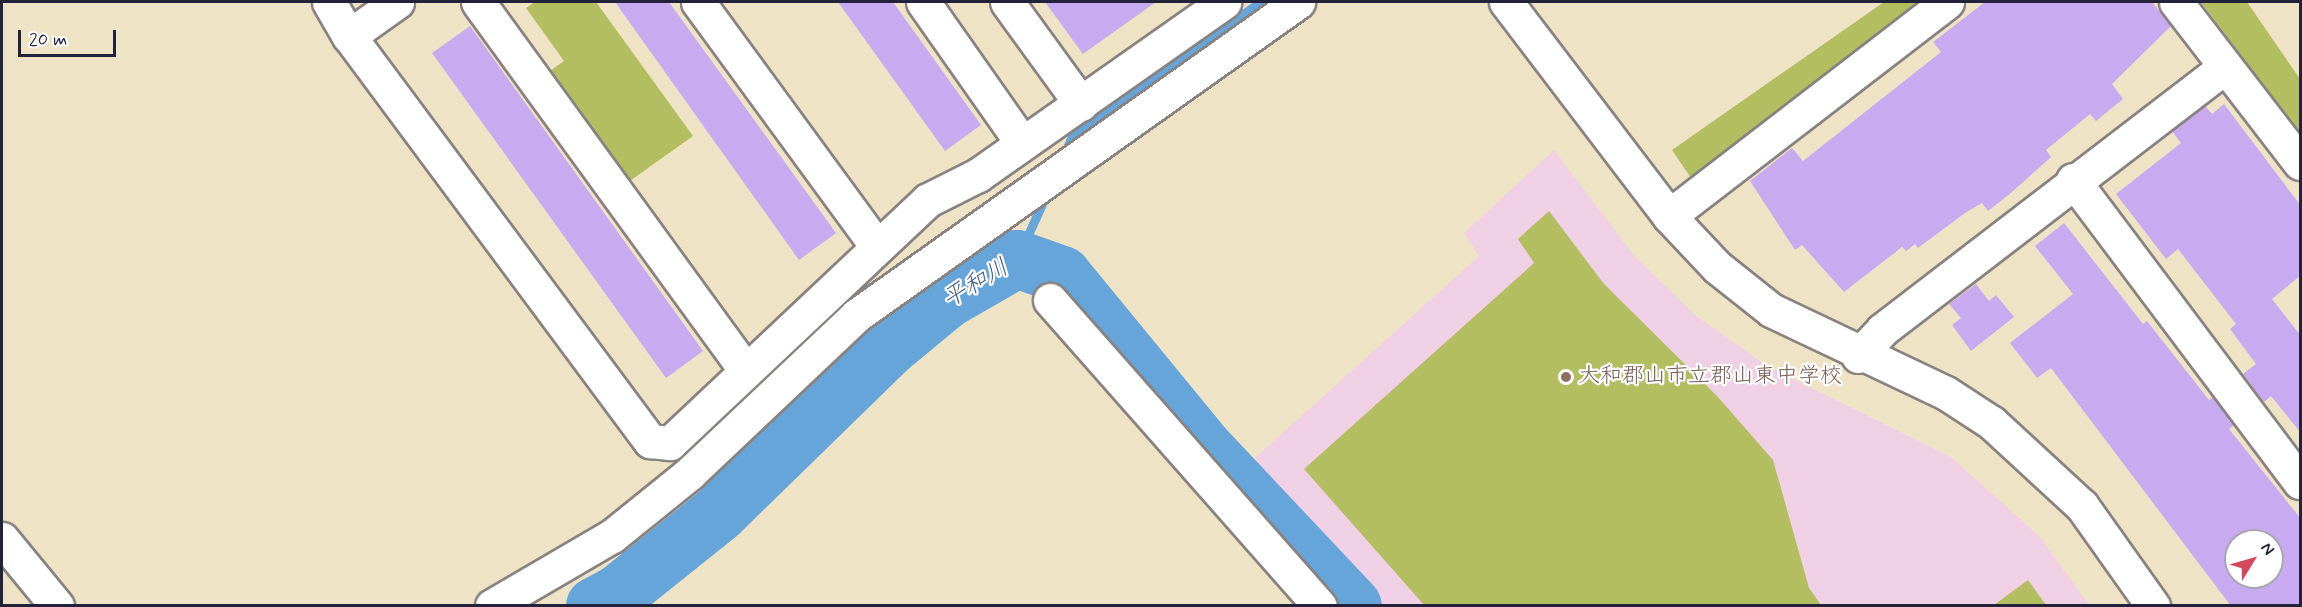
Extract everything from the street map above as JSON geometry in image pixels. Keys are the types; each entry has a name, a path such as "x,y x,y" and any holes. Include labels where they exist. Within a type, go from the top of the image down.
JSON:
{"street":[{"path":"329,2 349,36 650,441 670,443 928,200 978,174 1224,2"},
{"path":"349,36 398,2"},
{"path":"478,2 746,371"},
{"path":"698,2 877,247"},
{"path":"923,2 1022,143"},
{"path":"1007,2 1081,104"},
{"path":"492,606 612,536 690,473 857,315 1030,188 1298,2"},
{"path":"1506,2 1669,216 1717,267 1771,310 1858,356 1946,393 2041,464 2082,506 2153,606"},
{"path":"1669,216 1947,2"},
{"path":"2175,2 2301,163"},
{"path":"1858,356 1882,330 2073,180 2225,67"},
{"path":"2073,180 2301,482"},
{"path":"1050,300 1320,606"},
{"path":"2,539 57,606"}],"shaded area":[{"name":"大和郡山市立郡山東中学校","path":"1554,150 1635,257 1696,316 1767,366 1951,457 2040,537 2089,605 1369,605 1247,465 1479,256 1464,233"}],"green space":[{"path":"535,2 596,2 693,136 627,183 547,73 564,61 526,8"},
{"path":"1884,2 1926,2 1691,178 1672,150"},
{"path":"2201,2 2247,2 2300,79 2300,134"},
{"path":"1549,211 1604,284 1717,396 1773,460 1809,588 1821,605 1424,605 1304,469 1534,263 1518,239"},
{"path":"2028,580 2046,605 1994,605"}],"building":[{"path":"615,2 669,2 836,233 799,260"},
{"path":"838,2 893,2 981,125 945,151"},
{"path":"1045,2 1156,2 1083,54"},
{"path":"1985,2 2152,2 2171,26 2112,84 2123,99 2096,121 2090,114 2046,150 2051,157 2012,192 1988,211 1982,203 1965,213 1918,248 1915,244 1906,251 1902,247 1844,292 1802,245 1795,250 1750,181 1792,148 1803,161 1941,52 1933,42"},
{"path":"470,26 703,351 666,378 432,53"},
{"path":"2224,104 2301,206 2301,275 2272,299 2301,336 2301,433 2271,396 2264,402 2243,374 2256,364 2230,329 2236,324 2178,249 2166,259 2116,194 2181,143 2172,131 2205,106 2212,114"},
{"path":"2064,223 2143,324 2147,321 2209,400 2213,397 2234,425 2229,429 2301,519 2301,606 2231,606 2051,368 2037,378 2010,343 2073,294 2035,246"},
{"path":"1976,284 1989,301 1996,295 2014,317 1971,351 1952,325 1961,318 1949,304"}],"waterway":[{"path":"1064,155 1073,134 1260,2"},
{"path":"1017,259 1046,195"},
{"name":"平和川","path":"595,606 618,594 719,513 887,349 946,300 1017,259 1062,275 1204,448 1353,606"}],"place":[{"name":"大和郡山市立郡山東中学校","path":"1566,377"}]}
